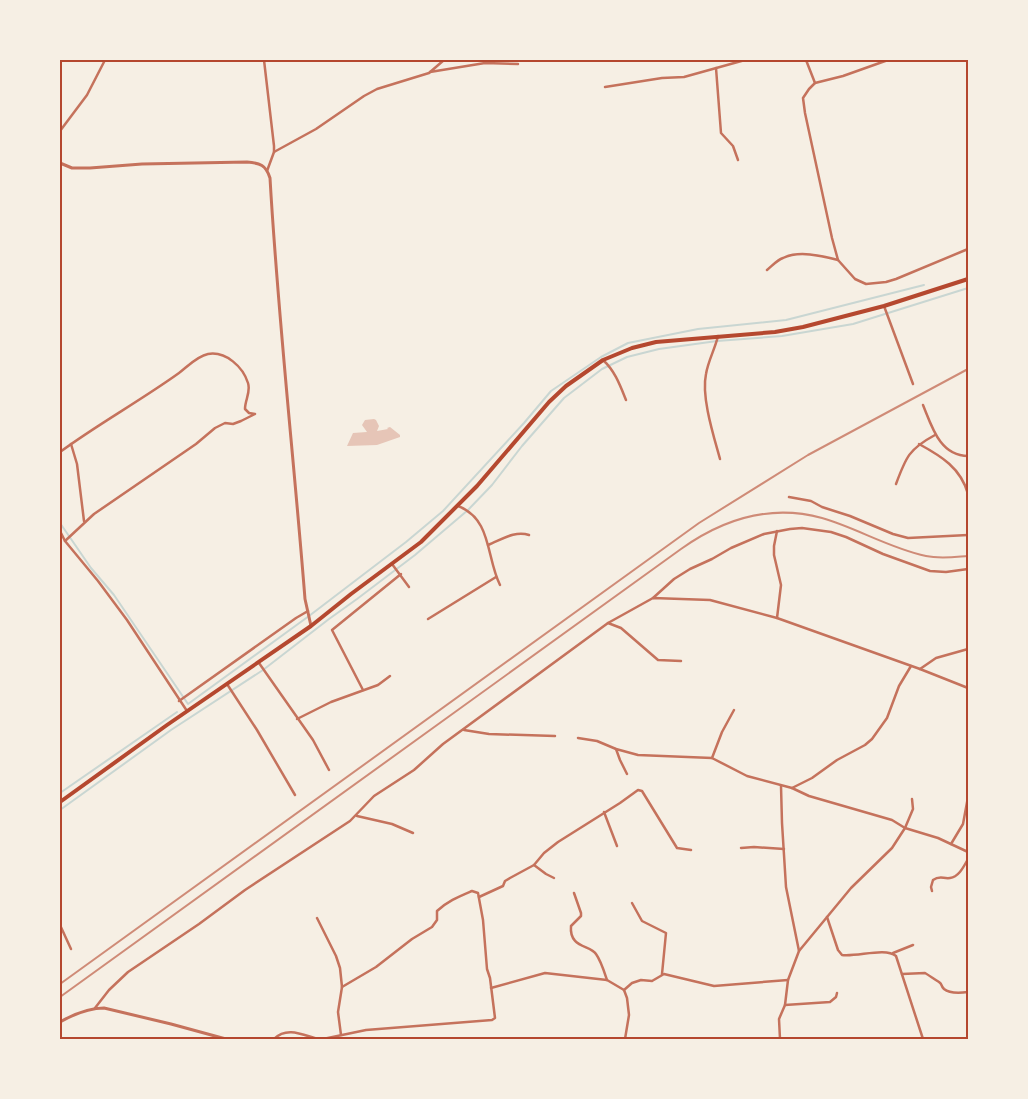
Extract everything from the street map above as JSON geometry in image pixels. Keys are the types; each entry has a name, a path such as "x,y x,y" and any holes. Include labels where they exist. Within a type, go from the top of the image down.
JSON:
{"main road":[{"path":"60,802 187,711 312,626 421,542 478,486 549,402 566,386 603,360 632,348 656,342 775,332 803,327 884,306 968,279"}],"street":[{"path":"60,131 87,95 105,60"},
{"path":"264,60 273,128 274,152 268,171"},
{"path":"429,73 444,60"},
{"path":"605,87 662,78 684,77 745,60"},
{"path":"806,60 815,83"},
{"path":"888,60 843,76 815,83 805,93 803,98 838,260 856,279 866,284 896,279 968,249"},
{"path":"274,152 316,129 354,102 377,89 429,73 486,63 518,64"},
{"path":"716,68 721,133 733,146 738,160"},
{"path":"60,162 72,168 142,164 247,162 263,165 268,171 275,267 308,611 312,626"},
{"path":"767,270 781,258 790,256 820,255 838,260"},
{"path":"884,306 913,384"},
{"path":"718,336 706,370 704,384 709,417 720,459"},
{"path":"60,452 199,358 208,354 219,355 236,363 248,382 249,390 245,409 255,414 233,424 225,423 215,428 196,444 84,522 65,541"},
{"path":"603,360 619,381 626,400"},
{"path":"923,405 936,435 945,448 955,455 968,456"},
{"path":"896,484 909,454 919,444 936,435"},
{"path":"71,444 77,464 84,522"},
{"path":"919,444 935,453 956,469 965,483 968,494"},
{"path":"789,497 811,501 822,507 908,538 968,535"},
{"path":"458,506 468,510 480,523 500,585"},
{"path":"95,1008 109,990 128,972 245,890 357,816 374,796 414,770 443,744 608,623 653,598 674,579 690,569 738,545 778,530 802,528 831,532 930,571 946,572 968,569"},
{"path":"778,530 774,546 774,555 781,585 778,618"},
{"path":"60,531 65,541 122,613 187,711"},
{"path":"488,546 516,534 523,533 529,536"},
{"path":"392,564 409,587"},
{"path":"363,690 332,630 401,574"},
{"path":"428,619 496,577"},
{"path":"653,598 702,599 778,618 968,688"},
{"path":"179,701 308,611"},
{"path":"608,623 621,628 658,660 681,661"},
{"path":"920,669 936,658 968,649"},
{"path":"259,662 296,719 316,745 329,770"},
{"path":"792,788 812,778 872,739 887,718 899,686 910,666"},
{"path":"296,719 331,702 378,685 390,676"},
{"path":"227,684 295,794"},
{"path":"712,758 722,732 734,710"},
{"path":"464,730 489,734 555,736"},
{"path":"578,738 597,741 616,749 643,756 712,758 747,776 792,788 818,799 892,820 905,828 938,838 968,852"},
{"path":"616,749 628,774"},
{"path":"781,786 786,887 799,951"},
{"path":"479,897 494,892 503,886 510,878 534,865 544,853 638,790 642,791 677,848 691,850"},
{"path":"951,844 963,824 968,797"},
{"path":"780,1039 779,1019 785,1005 788,980 799,951 851,888 884,856 905,828 912,809 912,799"},
{"path":"604,812 617,846"},
{"path":"357,816 392,824 413,833"},
{"path":"740,848 784,849"},
{"path":"932,891 933,880 937,877 950,878 956,875 968,859"},
{"path":"534,865 554,878"},
{"path":"323,1039 394,1027 492,1020 495,1018 487,969 484,920 476,891 456,897 446,903 437,911 437,920 432,927 412,939 376,967 342,987"},
{"path":"574,893 581,913 571,926 571,931 578,944 592,949 596,953 607,980"},
{"path":"632,903 642,921 666,933 662,974"},
{"path":"827,917 838,950 842,955 874,954 885,951 893,953 913,945"},
{"path":"317,918 338,961 342,987 338,1006 341,1035"},
{"path":"60,925 71,949"},
{"path":"893,953 896,956 923,1039"},
{"path":"491,988 545,973 607,980 624,990 629,1006 625,1039"},
{"path":"624,990 632,983 641,980 652,981 662,974 668,973 714,986 788,980"},
{"path":"902,974 925,973 940,982 944,989 948,991 968,992"},
{"path":"785,1005 830,1002 836,998 837,993"},
{"path":"60,1022 75,1014 95,1008 104,1008 162,1021 226,1039"},
{"path":"274,1039 284,1032 293,1032 318,1039"}],"building":[{"path":"374,419 379,426 377,431 390,427 400,437 377,445 347,446 353,433 367,432 362,425 365,420"}],"waterway":[{"path":"60,523 91,568 114,595 188,704 309,616 406,542 443,511 551,391 601,357 628,343 698,329 786,320 924,285"},
{"path":"60,810 171,730 263,670 415,555 468,510 492,485 522,446 564,398 602,369 627,357 659,349 717,341 782,336 853,324 968,288"},
{"path":"60,793 177,712"}],"railway":[{"path":"60,984 699,523 808,455 968,369"},
{"path":"60,997 697,538 731,522 748,517 784,513 803,514 835,522 899,548 926,556 942,558 968,556"}]}
